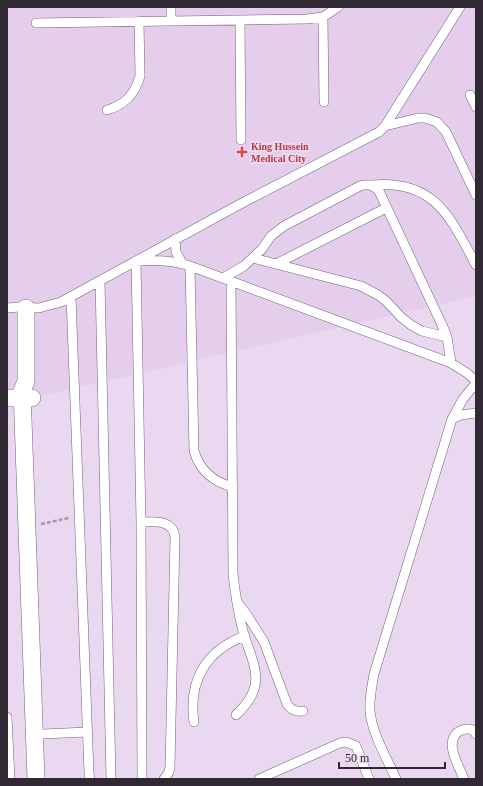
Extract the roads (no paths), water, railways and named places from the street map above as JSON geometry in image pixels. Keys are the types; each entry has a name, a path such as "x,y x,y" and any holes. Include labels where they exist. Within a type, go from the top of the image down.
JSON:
{"street":[{"path":"23,307 21,392 36,779"},
{"path":"21,392 36,524 45,779"}],"lane":[{"path":"171,7 171,21"},
{"path":"36,23 307,19 323,17 338,7"},
{"path":"7,308 47,307 70,297 244,202 372,136 385,126 460,7"},
{"path":"323,17 324,102"},
{"path":"240,20 241,140"},
{"path":"107,110 123,104 134,92 138,84 140,76 140,21"},
{"path":"470,95 476,107"},
{"path":"385,126 418,118 425,118 437,122 446,132 476,195"},
{"path":"227,280 254,258 271,236 284,226 360,186 367,184 396,184 420,191 430,198 448,215 476,265"},
{"path":"371,185 378,191 447,337 451,363"},
{"path":"276,264 386,208"},
{"path":"176,239 176,252 186,264 194,451 205,473 218,482 233,487"},
{"path":"254,258 351,283 370,290 386,301 411,325 422,331 447,337"},
{"path":"136,261 167,261 186,264 451,363 467,373 476,382 462,399 452,419 374,674 370,697 370,713 376,733 396,779"},
{"path":"136,261 141,522 142,779"},
{"path":"227,280 233,487 233,573 237,602 245,636 255,667 256,682 254,691 249,700 236,714"},
{"path":"100,281 111,779"},
{"path":"70,297 90,779"},
{"path":"7,300 23,307"},
{"path":"452,419 461,415 476,413"},
{"path":"141,522 160,522 167,524 173,529 175,537 170,767 169,772 164,779"},
{"path":"237,602 247,614 264,642 287,704 296,711 303,710"},
{"path":"194,722 192,710 195,688 204,667 212,656 221,648 232,641 245,636"},
{"path":"7,717 10,779"},
{"path":"464,779 452,750 452,741 456,733 464,729 473,730 476,734"},
{"path":"43,734 87,732"},
{"path":"258,779 340,743 346,742 356,746 369,779"}],"place":[{"name":"King Hussein Medical City","path":"242,152"}]}
